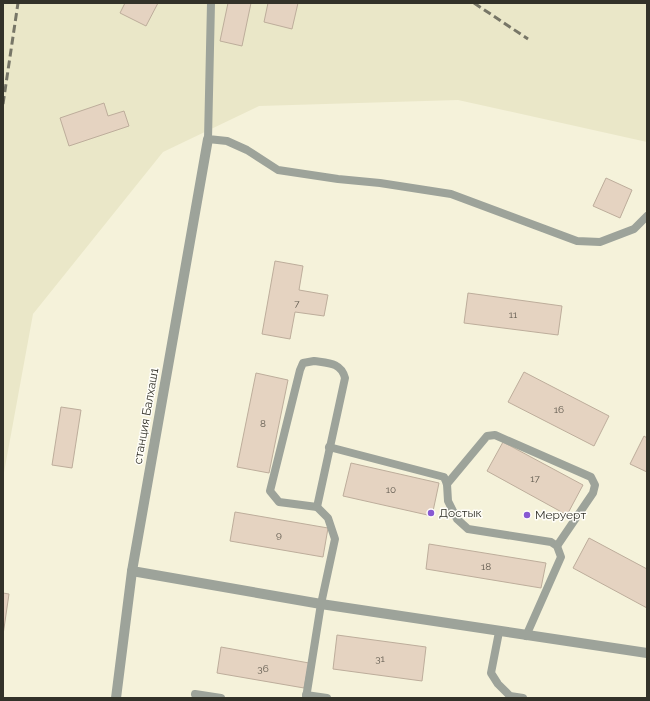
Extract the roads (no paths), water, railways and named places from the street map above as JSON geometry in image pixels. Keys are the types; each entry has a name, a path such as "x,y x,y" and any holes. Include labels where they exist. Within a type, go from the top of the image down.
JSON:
{"street":[{"name":"станция Балхаш1","path":"116,698 132,571 208,138"},
{"path":"132,571 320,604 647,653"}],"lane":[{"path":"211,3 208,138 227,141 247,150 278,170 451,194 577,241 600,242 634,229 647,216"},
{"path":"317,507 344,378 343,370 338,366 314,360 303,363 300,370 270,491 278,502 317,507 328,518 335,539 320,604 306,696 327,698"},
{"path":"447,484 487,436 495,435 591,477 595,485 593,492 557,546"},
{"path":"330,447 444,477 447,484 448,501 457,519 468,529 551,542 557,546 561,557 526,636"},
{"path":"499,632 492,673 498,684 510,696 523,698"},
{"path":"195,694 221,698"}],"railway":[{"path":"3,104 18,3"},
{"path":"474,3 528,39"}],"place":[{"name":"Достык","path":"431,513"},
{"name":"Меруерт","path":"527,515"}]}
